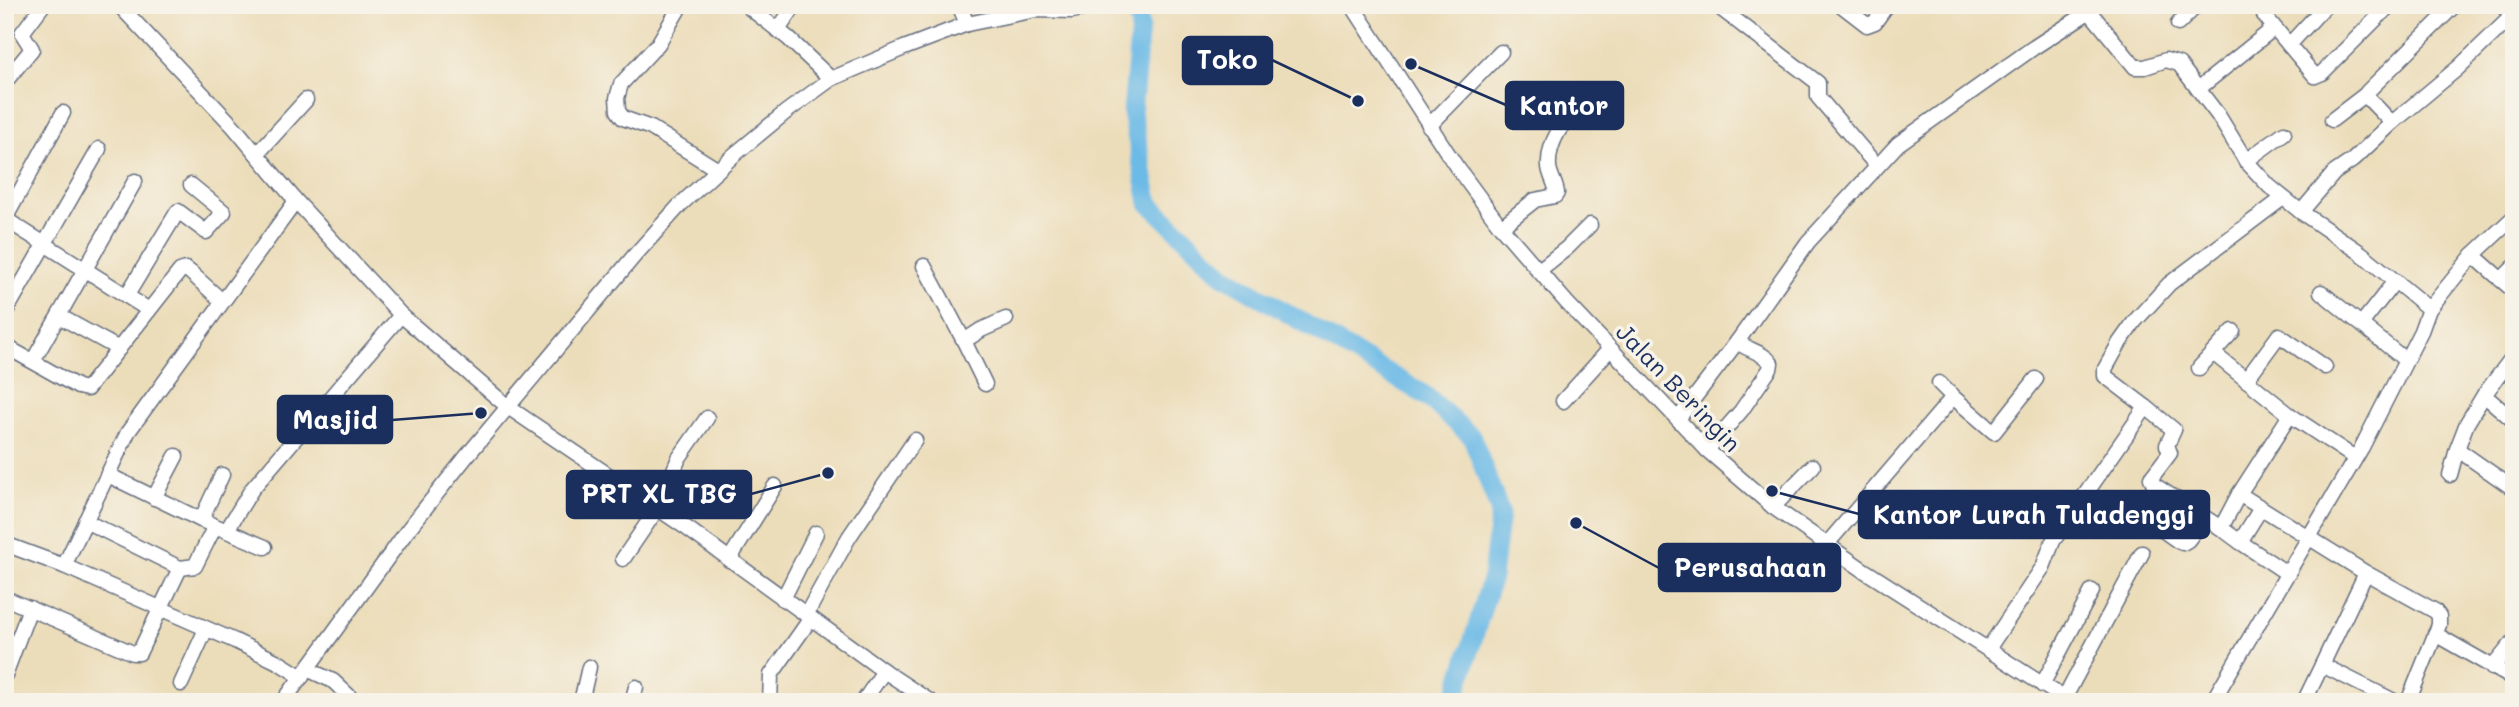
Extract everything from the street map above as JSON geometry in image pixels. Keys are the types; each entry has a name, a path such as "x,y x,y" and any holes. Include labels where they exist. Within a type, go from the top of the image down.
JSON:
{"street":[{"path":"5,82 32,50 22,33 43,5"},
{"path":"681,5 658,44 621,84 617,98 618,111 623,118 651,128 718,170"},
{"path":"746,5 778,30 831,79"},
{"path":"778,30 795,5"},
{"path":"959,5 967,24"},
{"path":"283,702 410,527 635,255 680,205 786,112 831,79 967,24 1036,10 1088,9 1104,5"},
{"name":"Jalan Beringin","path":"1352,5 1429,126 1501,227 1610,349 1707,450 1773,507 1862,569 2067,700"},
{"path":"1716,5 1818,83 1818,97 1876,165"},
{"path":"1842,5 1857,19 1871,25 1887,5"},
{"path":"2178,24 2197,5"},
{"path":"2289,45 2326,5"},
{"path":"2264,15 2313,75 2319,75 2390,5"},
{"path":"2332,120 2366,94 2455,5"},
{"path":"124,8 401,315 508,407 931,702"},
{"path":"1678,419 1808,242 1876,165 1909,136 2087,8 2135,66 2146,67 2173,60 2179,64 2218,115 2246,161 2283,198 2361,253 2429,309"},
{"path":"2301,212 2334,173 2353,160 2392,123 2458,68 2509,12"},
{"path":"2198,89 2274,28"},
{"path":"1429,126 1501,52"},
{"path":"2366,94 2392,123"},
{"path":"1501,227 1535,201 1555,196 1557,193 1549,169 1550,149 1568,117 1587,95"},
{"path":"257,154 306,100"},
{"path":"63,113 5,219 149,310"},
{"path":"2246,161 2284,133"},
{"path":"5,313 99,149"},
{"path":"33,361 135,181"},
{"path":"127,295 178,211 206,232 223,212 191,185"},
{"path":"2283,198 2169,284 2120,342 2105,369 2105,376 2174,430 2167,445 2170,453 2151,478 2152,483 2288,574"},
{"path":"64,566 128,432 296,201"},
{"path":"2212,702 2355,458 2404,359 2421,331 2429,309 2473,255 2514,218"},
{"path":"1538,271 1590,225"},
{"path":"2473,255 2514,291"},
{"path":"924,266 985,384"},
{"path":"2501,280 2514,267"},
{"path":"5,346 84,389 89,387 182,270 190,272 222,302"},
{"path":"2362,323 2395,281"},
{"path":"2321,292 2404,359"},
{"path":"85,521 180,568 195,566 251,489 401,315"},
{"path":"59,316 119,349"},
{"path":"964,341 1006,319"},
{"path":"2199,368 2233,331"},
{"path":"2246,380 2279,335 2325,367"},
{"path":"1707,450 1741,411 1770,369 1771,363 1768,359 1737,342"},
{"path":"1563,401 1610,349"},
{"path":"2213,353 2290,415 2355,458"},
{"path":"2450,475 2467,423 2514,355"},
{"path":"1939,383 1994,432 2036,379"},
{"path":"2484,395 2514,421"},
{"path":"1827,544 1953,397"},
{"path":"1988,649 2043,567 2053,541 2146,407"},
{"path":"2221,528 2239,494 2290,415"},
{"path":"623,559 657,509 680,458 707,418"},
{"path":"770,702 771,675 809,617 849,537 915,440"},
{"path":"2457,449 2514,489"},
{"path":"154,498 176,457"},
{"path":"1773,507 1813,466"},
{"path":"108,475 201,520 265,547"},
{"path":"201,520 222,475"},
{"path":"729,560 775,486"},
{"path":"2239,494 2365,573 2437,612 2439,625 2408,702"},
{"path":"2240,542 2261,508"},
{"path":"2147,519 2183,543 2204,518"},
{"path":"783,599 816,533"},
{"path":"5,544 64,566 304,673 333,681 350,697"},
{"path":"2067,700 2141,553"},
{"path":"5,598 136,654 141,652 180,568"},
{"path":"2304,702 2365,573"},
{"path":"2042,685 2092,592"},
{"path":"5,675 9,653 30,608"},
{"path":"181,684 206,629"},
{"path":"2435,634 2514,679"},
{"path":"2492,668 2514,641"},
{"path":"2322,666 2374,697 2396,702"},
{"path":"580,702 589,667"},
{"path":"863,702 884,671"},
{"path":"632,702 636,687"}],"waterway":[{"path":"1134,5 1140,26 1132,113 1149,203 1223,275 1425,395 1472,437 1500,512 1492,577 1454,702"}],"place":[{"name":"Kantor","path":"1411,64"},
{"name":"Toko","path":"1358,101"},
{"name":"Masjid","path":"481,413"},
{"name":"PRT XL TBG","path":"828,473"},
{"name":"Kantor Lurah Tuladenggi","path":"1772,491"},
{"name":"Perusahaan","path":"1576,523"}]}
